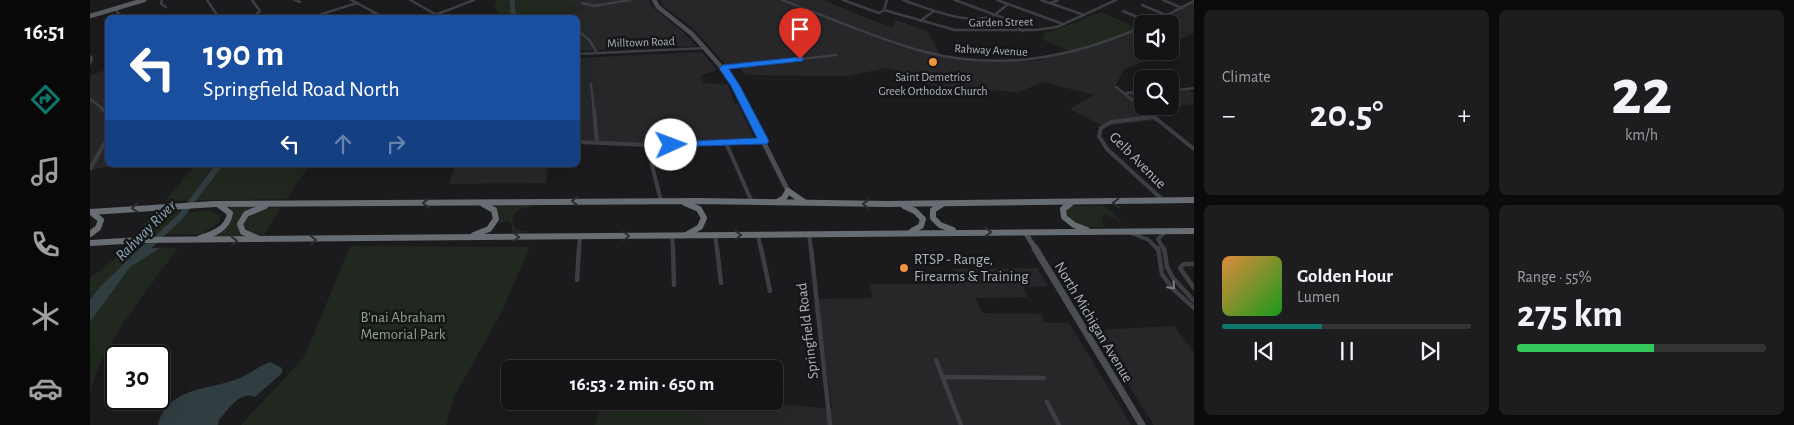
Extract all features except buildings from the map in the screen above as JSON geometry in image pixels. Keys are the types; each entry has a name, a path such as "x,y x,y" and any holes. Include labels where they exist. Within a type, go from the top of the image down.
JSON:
{"highway":[{"path":"777,202 784,198 788,191 797,198 809,203"},
{"path":"90,212 215,204 539,200 946,204 1164,202 1194,200"},
{"path":"678,201 697,208 704,218 698,228 683,236"},
{"path":"1178,201 1194,206"},
{"path":"467,238 489,229 496,219 493,208 475,202"},
{"path":"1073,203 1063,209 1064,217 1073,225 1094,232"},
{"path":"192,241 216,232 228,222 231,215 229,211 215,204"},
{"path":"264,240 242,232 240,222 253,210 280,204"},
{"path":"896,204 913,209 922,217 921,226 910,233"},
{"path":"946,204 934,209 934,218 942,226 960,232"},
{"path":"90,212 101,220 98,228 90,234"},
{"path":"90,243 150,240 1194,231"}],"main road":[{"path":"90,16 141,1"}],"street":[{"path":"162,0 161,4 166,6"},
{"path":"207,0 217,15"},
{"path":"252,0 260,11 255,15"},
{"path":"295,0 300,2"},
{"path":"351,0 380,15"},
{"path":"410,0 435,14 474,0"},
{"path":"416,3 423,0"},
{"path":"582,3 594,6 630,0"},
{"path":"654,0 658,7 688,30 723,68 736,86 788,191"},
{"name":"Rahway Avenue","path":"782,0 918,50 970,60 1013,62 1057,58 1134,30"},
{"path":"843,0 879,13 884,10 887,1 882,0"},
{"path":"903,0 934,11 959,16 994,14 1008,4"},
{"path":"912,3 916,0"},
{"path":"955,0 994,14 1012,22 1023,30"},
{"path":"997,0 1063,24"},
{"path":"1042,0 1084,15"},
{"path":"1051,3 1058,0"},
{"name":"Garden Street","path":"884,10 963,31 1049,29 1116,0"},
{"path":"1163,0 1182,8"},
{"path":"1142,5 1166,15 1194,1"},
{"path":"319,15 357,3"},
{"path":"115,9 120,15"},
{"path":"920,21 934,11"},
{"path":"1123,11 1134,16"},
{"path":"371,15 376,13"},
{"path":"580,32 590,41 597,53"},
{"name":"Milltown Road","path":"580,54 705,48"},
{"path":"723,68 836,55"},
{"path":"90,56 92,58 90,64"},
{"path":"591,84 597,143"},
{"path":"1116,87 1194,149"},
{"path":"1179,90 1194,88"},
{"path":"1124,93 1134,92"},
{"path":"90,99 105,112"},
{"name":"Gelb Avenue","path":"1154,117 1109,123 1101,128 1099,136 1107,149 1164,202"},
{"path":"580,142 647,146 764,141"},
{"path":"90,169 105,142"},
{"path":"726,143 752,202"},
{"path":"647,146 661,201"},
{"name":"North Michigan Avenue","path":"1025,232 1142,425"},
{"path":"1127,232 1147,239 1158,248 1160,255 1159,264 1164,277 1194,308"},
{"path":"1165,232 1158,239 1167,254 1167,267 1173,278 1194,301"},
{"name":"Springfield Road","path":"809,234 830,425"},
{"path":"716,235 721,283"},
{"path":"758,235 770,291"},
{"path":"577,280 580,236"},
{"path":"672,236 674,285"},
{"path":"1194,264 1184,264 1180,268 1185,278 1194,288"},
{"path":"936,360 960,425"},
{"path":"943,377 1044,378"},
{"path":"1047,402 1059,425"}],"shaded area":[{"path":"563,0 649,0 650,5 682,31 696,46 580,51 580,15 561,15 581,10"},
{"path":"660,0 823,0 892,28 896,20 927,31 940,55 982,61 1036,61 1072,52 1134,30 1134,60 1147,60 1124,70 1115,86 1123,92 1134,91 1134,115 1156,115 1162,120 1103,126 1070,109 1094,95 1043,82 1019,92 963,89 958,91 927,84 915,80 912,75 886,68 847,76 746,75 736,65 728,67 693,28 662,5"},
{"path":"1194,2 1194,33 1179,39 1179,15 1167,15"},
{"path":"702,52 717,70 702,75 703,83 728,84 735,104 738,104 756,142 689,145 694,163 653,168 647,144 580,141 580,58"},
{"path":"105,70 105,167 109,167 90,170 90,76"},
{"path":"1179,89 1187,89 1193,93 1194,104 1179,106"},
{"path":"454,167 548,167 546,183 449,184"},
{"path":"140,248 160,248 130,267 90,322 90,300 101,286"},
{"path":"1037,268 1048,286 1023,287 1028,297 976,298 982,313 1041,314 1045,323 1069,323 1131,425 708,425 693,411 783,410 783,404 832,409 817,299 873,298 869,284 959,284 953,269"},
{"path":"1174,326 1194,352 1194,425 1154,425 1093,330"},
{"path":"270,362 282,368 282,373 255,397 244,396 230,406 219,420 218,425 158,425 163,412 170,410 170,404 181,396 192,391 242,377"}],"green space":[{"path":"498,0 563,0 582,10 558,15 500,15 493,5"},
{"path":"1101,12 1134,27 1134,31 1072,52 1039,38 1045,37 1043,33 1056,30"},
{"path":"193,167 308,167 286,199 165,201"},
{"path":"492,205 535,205 518,210 512,219 516,229 530,232 512,233 512,225 507,220 498,224 500,218"},
{"path":"255,206 238,223 240,233 245,237 210,237 230,222 233,213 230,207"},
{"path":"1072,206 1104,206 1116,216 1122,225 1116,219 1104,215 1102,220 1105,227 1082,227 1066,216 1065,209"},
{"path":"268,207 280,208 264,236 248,234 243,227 245,218"},
{"path":"209,211 221,215 219,222 202,234 136,234 154,213"},
{"name":"B'nai Abraham Memorial Park","path":"350,246 530,247 501,313 454,397 446,425 241,425 305,356"},
{"path":"124,248 178,248 126,318 110,345 105,345 105,354 95,377 90,395 90,278 114,260"},
{"path":"599,410 693,410 708,425 595,425"}],"waterway":[{"name":"Rahway River","path":"512,0 514,15"},
{"name":"Rahway River","path":"145,250 180,217 218,167"},
{"name":"Rahway River","path":"140,254 146,248"}],"place":[{"name":"Saint Demetrios Greek Orthodox Church","path":"933,62"},
{"name":"RTSP - Range, Firearms & Training","path":"904,268"}],"route":[{"path":"671,145 764,141 736,86 723,68 800,59"}]}
